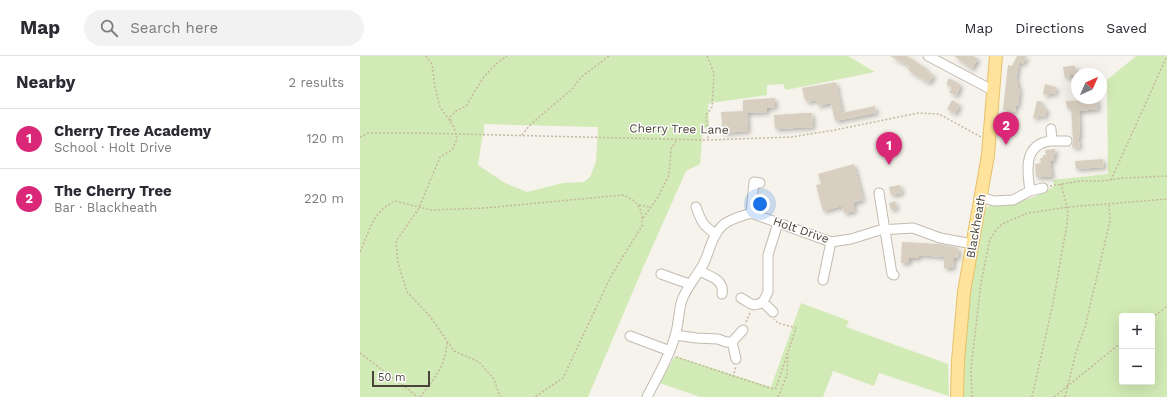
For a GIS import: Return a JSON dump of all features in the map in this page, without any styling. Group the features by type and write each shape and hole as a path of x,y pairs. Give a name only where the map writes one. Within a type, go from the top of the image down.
{"main road":[{"name":"Blackheath","path":"957,397 958,361 964,299 990,142 996,56"}],"street":[{"path":"928,56 994,91"},
{"path":"1051,129 1052,141"},
{"path":"1030,191 1027,166 1029,158 1037,146 1052,141 1067,141"},
{"path":"647,397 663,369 676,335 678,316 682,300 689,284 704,262 709,247 716,234 724,225 734,219 751,213 754,182 760,183"},
{"path":"981,197 994,201 1013,200 1030,191 1043,188"},
{"path":"879,193 891,274"},
{"path":"696,207 699,217 706,227 716,234"},
{"name":"Holt Drive","path":"751,213 831,242 851,239 885,230 913,228 940,238 972,244"},
{"path":"741,298 750,305 757,305 763,302 768,292 768,255 778,223"},
{"path":"823,280 824,268 831,242"},
{"path":"699,271 717,280 723,290 722,294"},
{"path":"661,274 689,284"},
{"path":"763,302 773,312"},
{"path":"676,335 718,339 726,342 732,342 743,330"},
{"path":"630,336 669,353"},
{"path":"732,342 736,359"}],"path":[{"path":"426,56 432,64 435,87 440,107 451,123 457,139 452,150 440,157 420,206 396,241 398,263 407,292 429,314 454,351 479,362 494,379 500,397"},
{"path":"451,123 450,117 456,111 466,106 483,78 496,64 507,56"},
{"path":"522,135 529,126 574,88 582,77 609,56"},
{"path":"707,56 714,72 712,107 706,115 708,140"},
{"path":"1111,180 1166,56"},
{"name":"Cherry Tree Lane","path":"360,137 368,133 708,140 792,137 918,113 939,114 990,142"},
{"path":"642,218 658,197 669,175 671,150 677,139"},
{"path":"1043,188 1080,181 1167,176"},
{"path":"1032,397 1053,302 1066,231 1068,207 1061,184"},
{"path":"360,252 375,217 385,206 395,201 420,206 431,210 485,208 623,195 634,200 640,209 642,226 610,276 563,378 535,397"},
{"path":"972,397 971,374 981,282 990,239 1002,224 1028,213 1068,207 1167,199"},
{"path":"1065,397 1076,352 1085,327 1110,221 1108,204"},
{"path":"638,205 650,207"},
{"path":"743,330 750,315 750,305"},
{"path":"1155,316 1167,306"},
{"path":"669,353 772,390 776,388 796,328 776,321 770,314 773,312"},
{"path":"360,353 419,397 443,365 447,342"},
{"path":"1054,397 1119,344"},
{"path":"778,397 787,375 788,353"}],"green space":[{"path":"360,56 848,56 875,72 786,90 783,84 767,85 767,95 710,103 708,105 709,126 703,129 700,164 686,171 588,397 360,397","holes":["484,124 598,127 596,162 590,177 584,182 563,183 527,192 505,183 478,165 482,138 484,134"]},
{"path":"1136,56 1167,56 1167,397 962,397 969,293 986,208 996,204 1013,203 1034,197 1054,186 1053,180 1108,174 1107,80"},
{"path":"801,303 849,321 846,327 948,364 949,396 879,373 874,386 833,371 823,397 700,397 660,383 675,356 771,387"}],"building":[{"path":"890,56 907,56 927,69 926,71 934,75 929,83 908,70 909,66"},
{"path":"954,56 974,56 978,59 972,69"},
{"path":"1017,56 1027,56 1023,64 1019,62 1016,81 1018,81 1018,88 1020,88 1018,106 1016,105 1015,112 1003,110 1008,65 1012,66"},
{"path":"1075,66 1075,68 1071,68 1070,77 1065,78 1063,67"},
{"path":"949,78 961,85 956,96 949,92 952,88 946,84"},
{"path":"836,82 842,113 875,106 876,113 835,121 831,103 818,106 817,100 807,102 807,100 805,100 802,88"},
{"path":"1045,84 1056,87 1055,94 1049,93 1049,96 1043,94"},
{"path":"775,98 775,107 767,108 767,112 747,113 748,131 723,133 721,112 743,111 743,100"},
{"path":"952,100 960,105 955,114 947,109"},
{"path":"1037,101 1043,102 1041,107 1047,108 1045,117 1039,116 1039,113 1037,119 1033,118"},
{"path":"1066,101 1071,101 1071,104 1098,104 1098,109 1079,111 1080,136 1078,137 1080,147 1072,148 1071,108 1067,108"},
{"path":"812,113 813,127 775,129 774,115"},
{"path":"1055,149 1056,155 1053,155 1054,161 1050,161 1052,177 1036,177 1035,164 1041,163 1040,158 1043,158 1043,155 1046,155 1045,150"},
{"path":"1103,159 1104,167 1076,169 1075,161"},
{"path":"854,164 863,200 853,203 855,211 844,213 842,206 823,211 816,185 821,184 818,174"},
{"path":"900,185 902,193 891,195 889,187"},
{"path":"895,201 897,208 891,210 889,203"},
{"path":"902,242 939,244 955,247 959,249 958,258 954,257 953,268 944,268 944,257 919,255 919,258 909,258 909,263 901,263"}],"place":[{"name":"The Cherry Tree","path":"1006,145"},
{"name":"Cherry Tree Academy","path":"889,165"}]}
